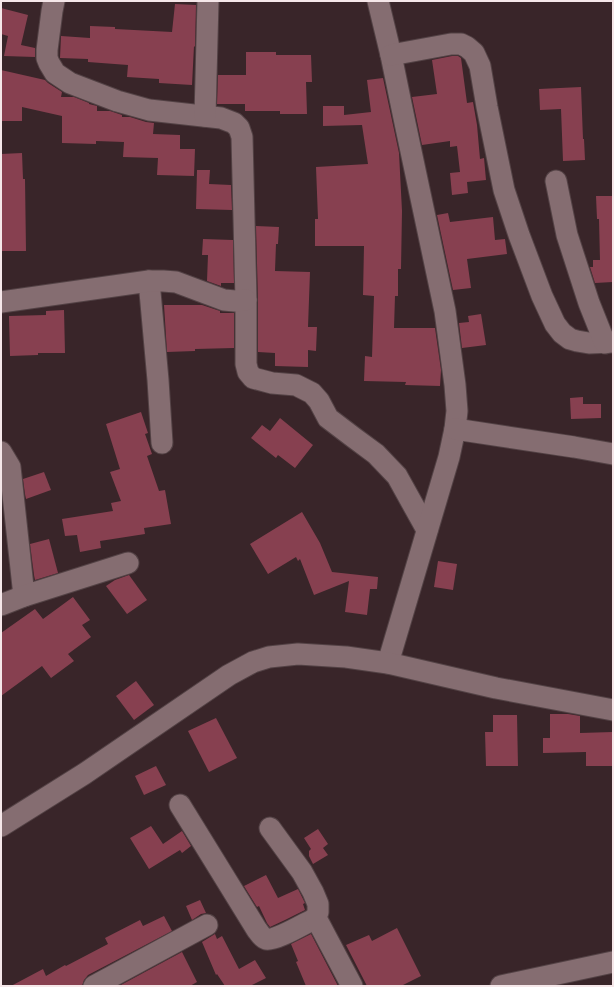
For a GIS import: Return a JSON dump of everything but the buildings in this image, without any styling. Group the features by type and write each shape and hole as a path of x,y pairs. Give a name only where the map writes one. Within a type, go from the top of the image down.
{"street":[{"path":"54,1 47,58 55,73 70,83 116,101 149,110 221,118 234,123 239,128 242,137 246,364 248,372 253,378 272,383 296,385 312,393 319,401 328,418 376,454 397,476 427,530"},
{"path":"205,116 208,1"},
{"path":"378,1 391,55 445,312 455,385 456,411 455,429 449,457 388,663"},
{"path":"391,55 451,44 461,44 474,53 480,66 504,190 519,235 555,324 562,333 570,339 589,343 609,342 589,303 567,235 556,181"},
{"path":"1,302 149,281 176,282 224,300 246,300"},
{"path":"149,281 162,443"},
{"path":"455,429 613,454"},
{"path":"1,452 10,467 24,596"},
{"path":"1,605 24,596 128,563"},
{"path":"1,826 84,774 229,675 253,662 269,657 298,654 346,657 388,663 496,688 613,710"},
{"path":"180,805 257,930 263,938 266,939 274,939 316,918 318,912 318,904 302,872 270,828"},
{"path":"316,918 352,986"},
{"path":"94,986 207,925"},
{"path":"501,986 568,979 613,962"}]}
